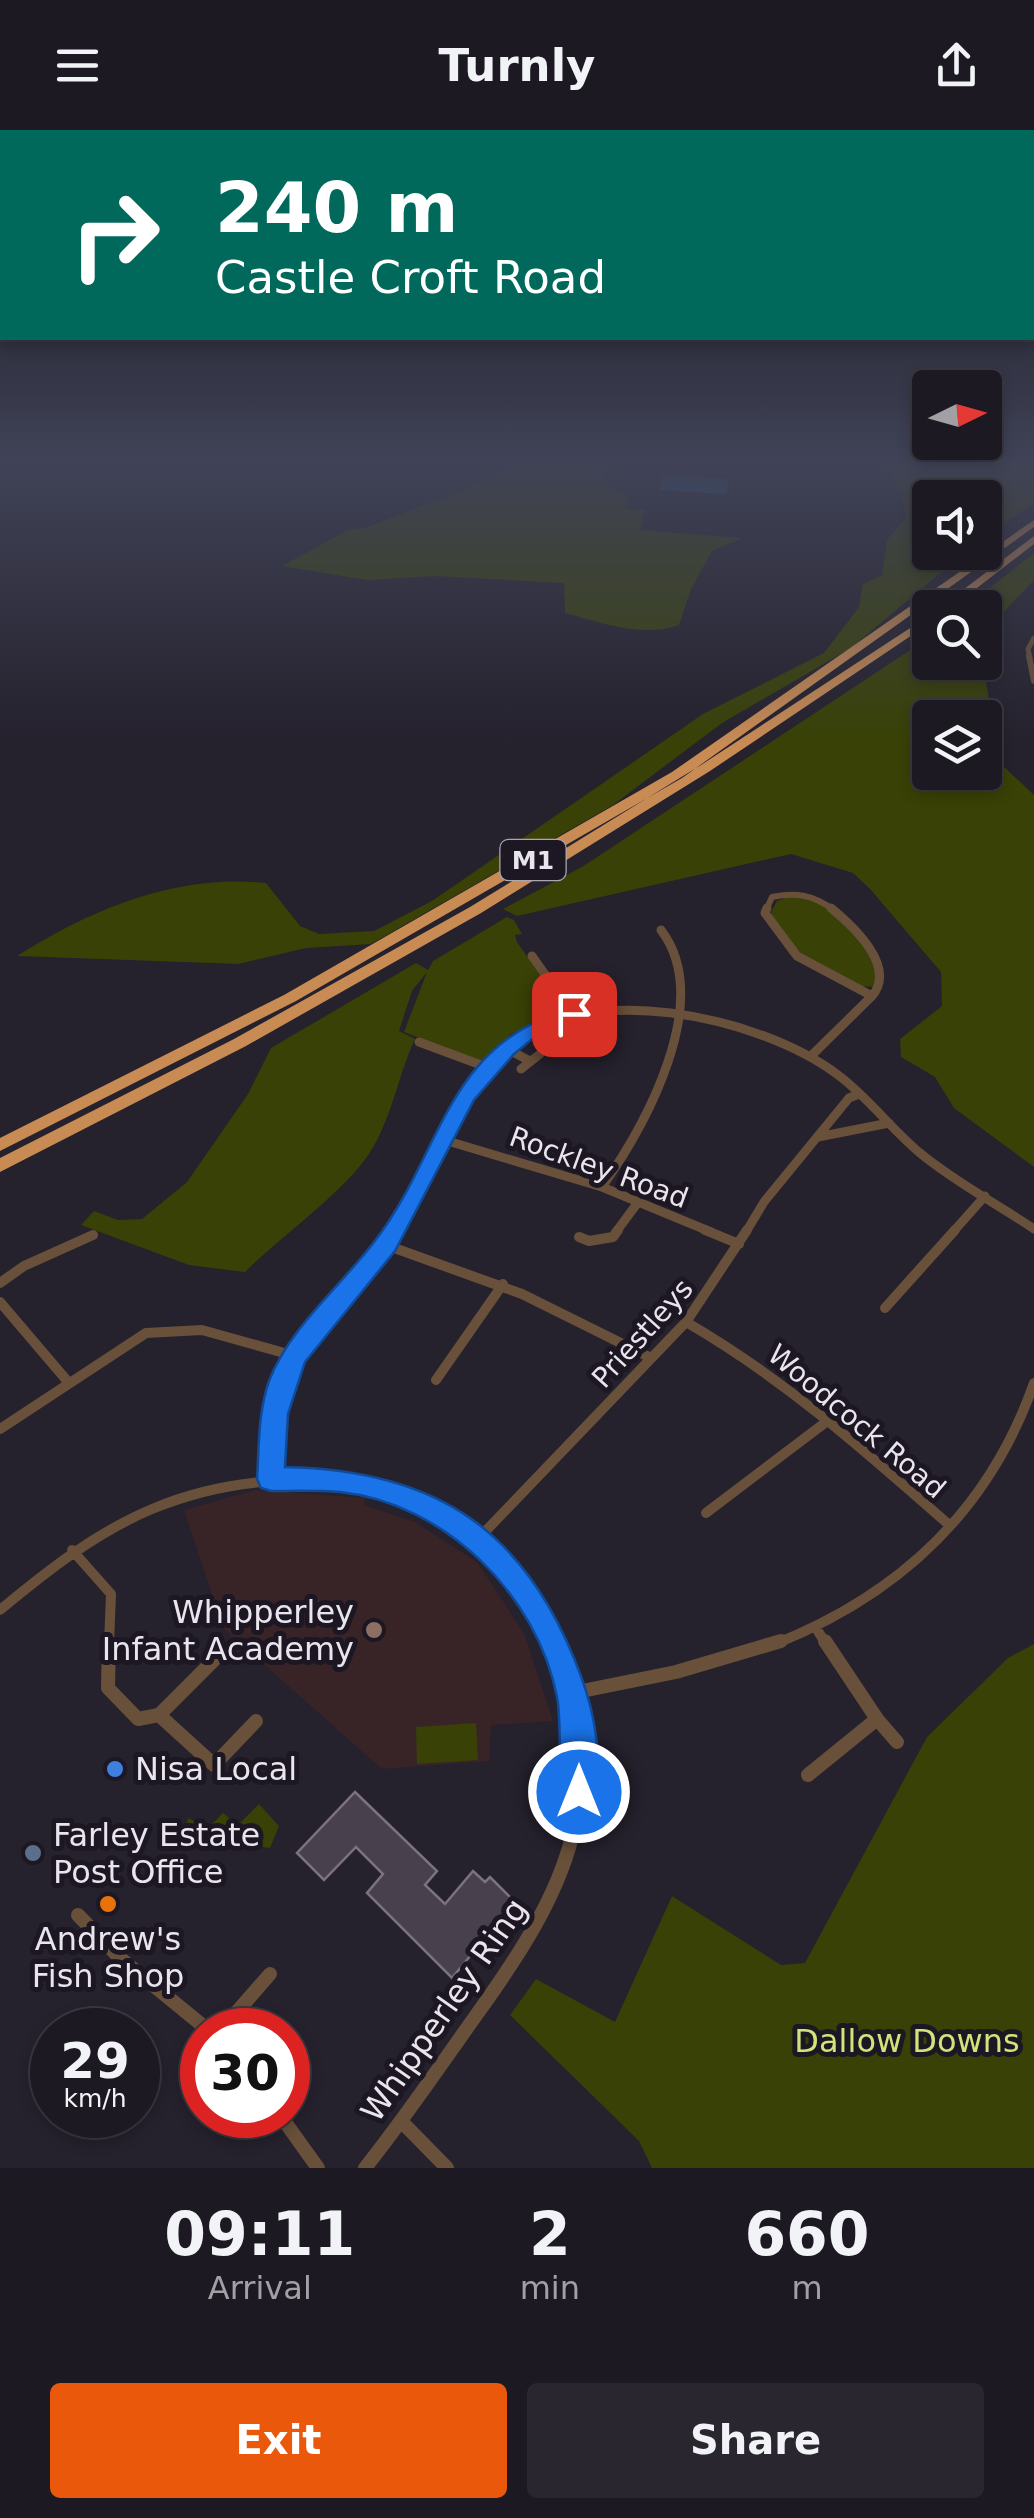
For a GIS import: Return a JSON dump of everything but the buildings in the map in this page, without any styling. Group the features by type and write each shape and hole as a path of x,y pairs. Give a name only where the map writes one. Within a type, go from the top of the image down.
{"highway":[{"name":"M1","path":"0,1145 290,998 677,775 989,555"},
{"path":"967,590 1012,555"},
{"name":"M1","path":"0,1166 487,904 773,728 912,631"}],"street":[{"path":"1034,638 1028,649 1034,681"},
{"path":"810,1058 872,996 882,986 880,964 825,900 798,892 772,897 765,904 765,913 797,956 872,996"},
{"path":"602,1187 655,1100 676,1013 681,980 670,937 662,930"},
{"path":"532,956 574,1014"},
{"path":"271,1479 275,1414 282,1381 295,1356 386,1245 465,1096 507,1049 529,1032 574,1014 620,1009 676,1013 728,1025 810,1058 859,1094 922,1154 1034,1229"},
{"path":"419,1042 489,1068"},
{"path":"507,1049 530,1060"},
{"path":"521,1069 540,1054"},
{"name":"Priestleys","path":"478,1538 686,1322 815,1138 848,1098 859,1094"},
{"path":"815,1138 889,1123"},
{"name":"Rockley Road","path":"441,1139 602,1187 739,1244"},
{"path":"885,1308 985,1196"},
{"path":"578,1237 589,1241 612,1237 639,1201"},
{"path":"0,1283 24,1266 93,1235"},
{"path":"386,1245 502,1284 578,1316 651,1358"},
{"path":"436,1380 502,1284"},
{"path":"0,1302 24,1323 29,1338 69,1383"},
{"name":"Woodcock Road","path":"686,1322 745,1356 830,1419 948,1524"},
{"path":"0,1429 146,1333 168,1326 193,1326 295,1356"},
{"path":"572,1694 689,1672 756,1653 816,1628 900,1575 941,1538 948,1524 966,1512 1000,1463 1034,1383"},
{"path":"706,1513 830,1419"},
{"name":"Whipperley Ring","path":"0,1610 72,1550 136,1514 271,1479 343,1480 420,1502 478,1538 518,1579 539,1614 572,1694 579,1743 579,1792 570,1846 554,1898 531,1945 365,2168"},
{"path":"72,1550 111,1594 108,1688 138,1719 159,1715 224,1650"},
{"path":"816,1628 896,1742"},
{"path":"159,1715 214,1764 256,1722"},
{"path":"808,1775 878,1719"},
{"path":"78,1915 120,1958 181,2008"},
{"path":"241,2008 270,1974"},
{"path":"402,2122 447,2168"},
{"path":"296,2138 318,2168"}],"shaded area":[{"name":"Whipperley Infant Academy","path":"256,1490 365,1498 364,1505 415,1522 477,1562 524,1633 553,1721 491,1725 489,1761 382,1769 223,1628 184,1510"}],"green space":[{"path":"302,555 710,555 691,589 679,625 651,630 622,628 565,613 564,583 435,576 367,580 282,566"},
{"path":"885,555 912,555 912,570 944,570 920,590 912,590 912,597 851,648 722,723 613,805 371,944 306,948 238,964 17,956 105,910 136,898 199,884 266,883 300,926 319,934 374,931 432,901 703,714 824,653 859,607 863,584 882,575"},
{"path":"1031,555 1034,580 1002,614 1002,590 987,590"},
{"path":"912,649 912,680 986,680 989,700 912,700 912,790 1002,790 1002,765 1034,795 1034,1167 954,1108 935,1077 901,1057 900,1039 942,1006 941,972 853,873 791,854 517,916 503,909 582,867"},
{"path":"788,897 818,900 847,928 873,962 876,986 845,982 800,952 771,912 777,901"},
{"path":"507,917 514,920 522,934 515,935 517,942 564,1009 511,1034 481,1062 404,1032 427,972 412,991 399,1031 415,1039 384,1126 369,1154 328,1199 245,1272 189,1265 81,1225 94,1211 118,1220 142,1219 187,1182 248,1094 271,1048 416,963 428,970 433,961"},
{"name":"Dallow Downs","path":"1034,1644 1034,2168 652,2168 639,2141 510,2015 536,1979 615,2022 672,1896 781,1965 805,1963 927,1737 1008,1658"},
{"path":"476,1723 478,1760 417,1764 416,1727"},
{"path":"259,1804 279,1826 270,1848 179,1837 189,1818 207,1829 223,1813 238,1825"}],"place":[{"name":"Whipperley Infant Academy","path":"374,1630"},
{"name":"Nisa Local","path":"115,1769"},
{"name":"Farley Estate Post Office","path":"33,1853"},
{"name":"Andrew's Fish Shop","path":"108,1904"}],"route":[{"path":"574,1014 529,1032 507,1049 465,1096 386,1245 295,1356 282,1381 275,1414 271,1479 343,1480 420,1502 483,1543 518,1579 550,1631 572,1694 579,1743 579,1792"}]}
